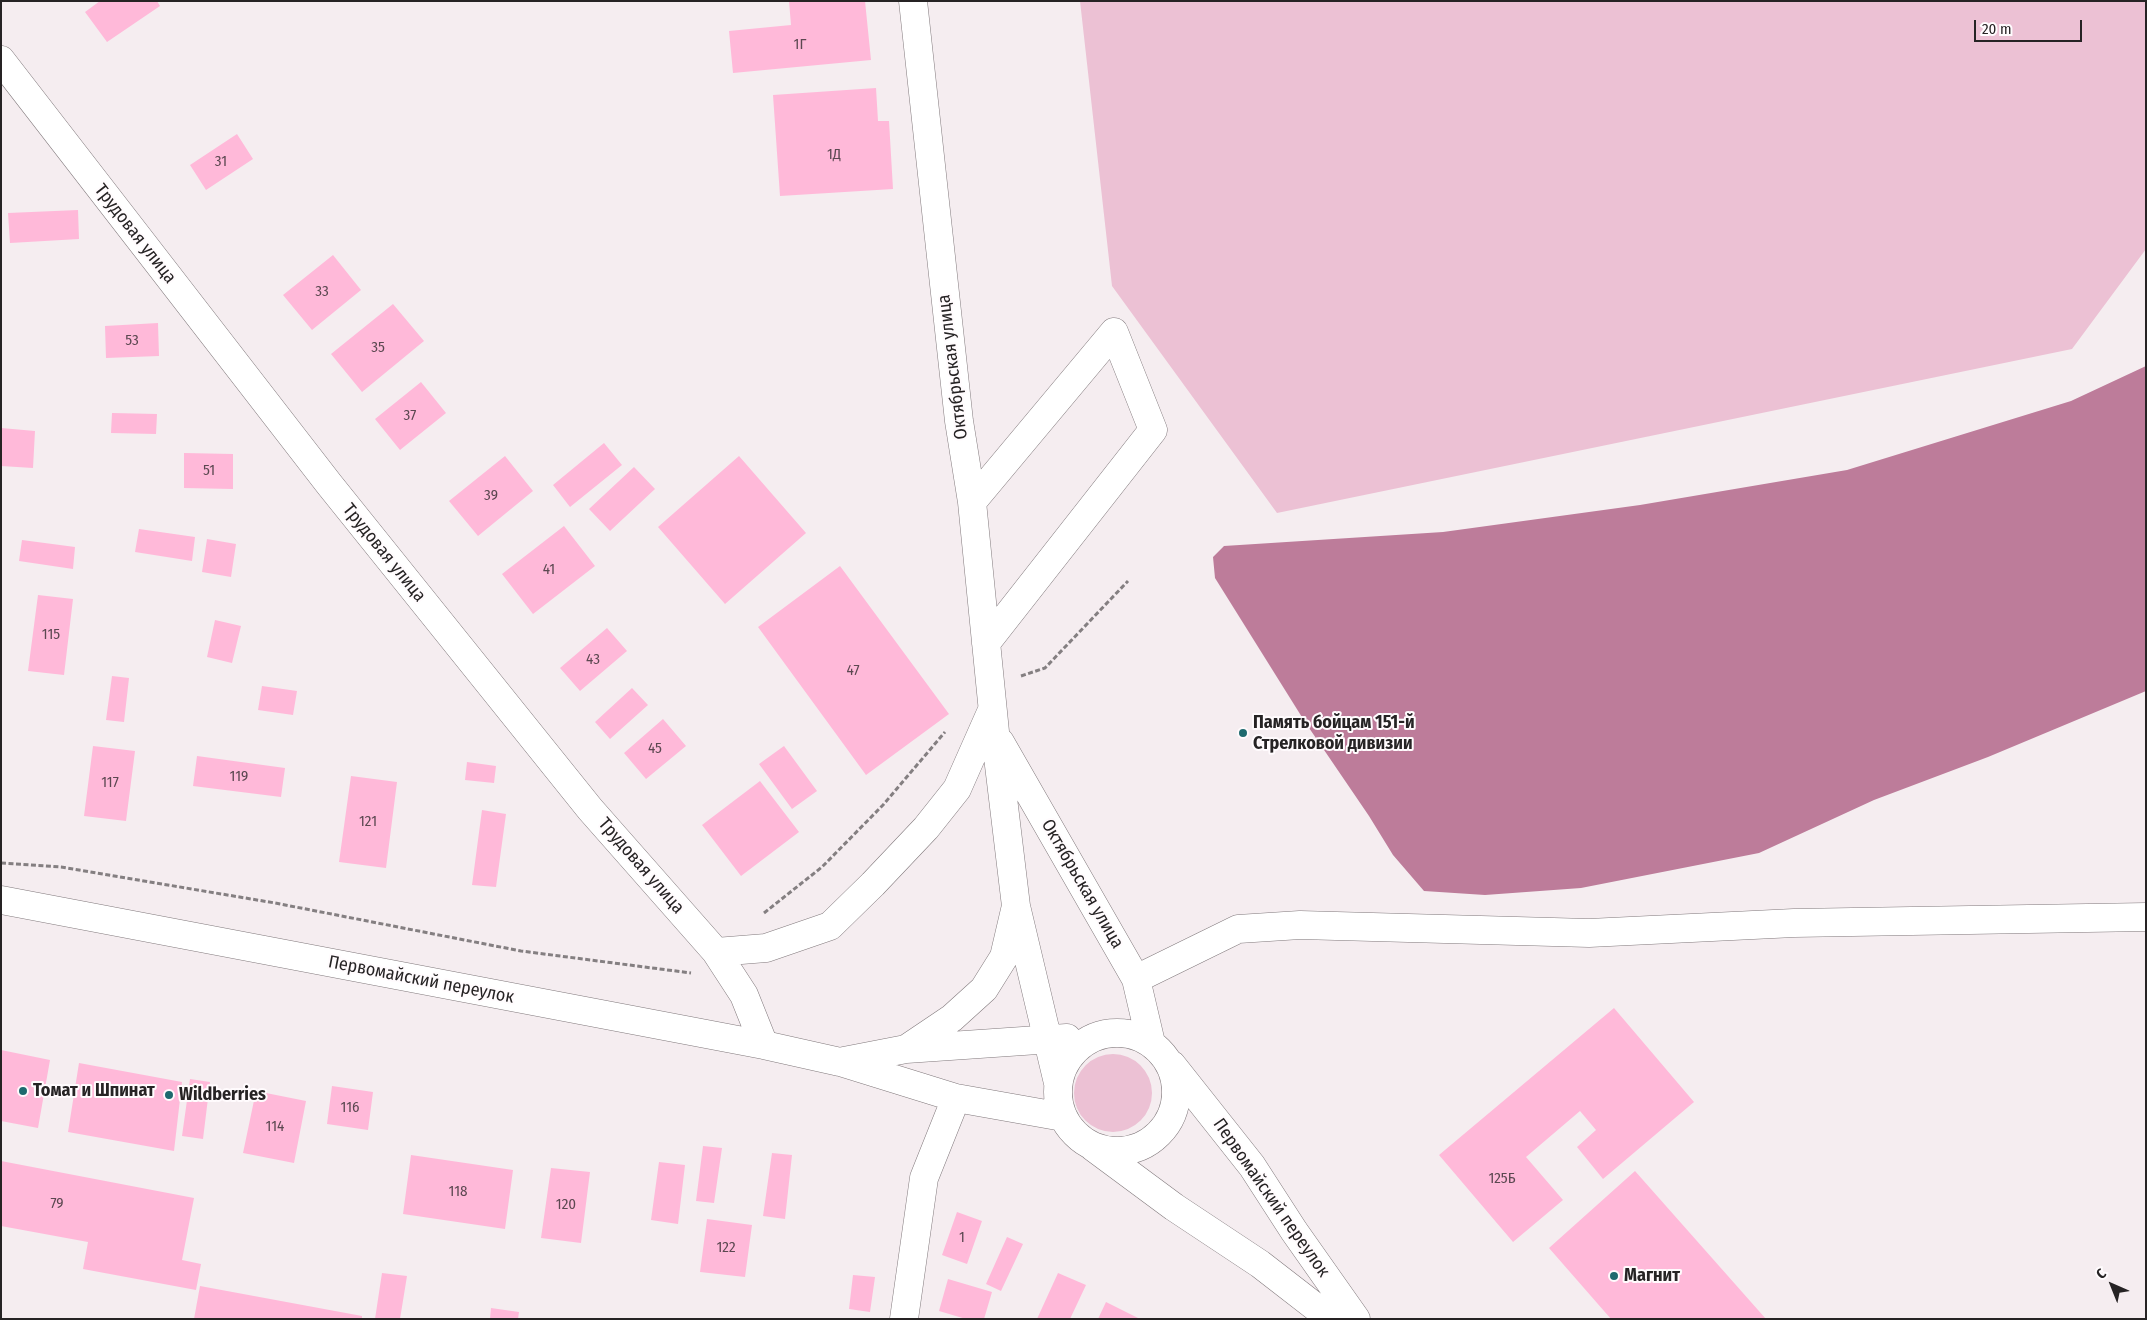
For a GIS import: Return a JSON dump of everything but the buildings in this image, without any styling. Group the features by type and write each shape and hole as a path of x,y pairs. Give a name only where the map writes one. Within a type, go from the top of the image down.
{"street":[{"name":"Октябрьская улица","path":"913,1 959,421 972,502 992,709 1016,906 1058,1083"},
{"name":"Трудовая улица","path":"1,60 328,484 590,809 716,952 744,995 764,1045"},
{"path":"972,502 1114,332 1153,430 986,643"},
{"name":"Октябрьская улица","path":"992,709 1136,979 1158,1050"},
{"path":"716,952 766,948 830,926 926,828 957,789 992,709"},
{"name":"Первомайский переулок","path":"1,900 764,1045 840,1062 956,1098 1063,1117"},
{"name":"Октябрьская улица","path":"906,1050 952,1018 984,989 1004,956 1016,906"},
{"path":"1136,979 1238,929 1291,925 1589,933 1794,923 2146,917"},
{"path":"1119,1032 1135,1035 1158,1050 1174,1074 1176,1093 1172,1113 1162,1130 1147,1143 1128,1150 1109,1151 1090,1145 1074,1133 1063,1117 1058,1100 1058,1083 1063,1067 1072,1052 1085,1041 1101,1034 1119,1032"},
{"name":"Первомайский переулок","path":"840,1062 906,1050 1101,1034"},
{"name":"Первомайский переулок","path":"1158,1050 1252,1166 1356,1319"},
{"path":"904,1319 924,1178 956,1098"},
{"name":"Первомайский переулок","path":"1090,1145 1174,1207 1260,1264 1331,1319"}],"path":[{"path":"992,709 1045,668 1128,581"},
{"path":"757,917 822,867 883,805 949,728"},
{"path":"1,863 61,866 275,903 521,951 690,974 716,952"}],"shaded area":[{"path":"1080,1 2146,1 2146,249 2072,349 1277,513 1112,286"},
{"path":"2146,366 2146,691 1988,757 1874,800 1759,853 1581,888 1485,895 1424,891 1393,855 1369,816 1305,722 1215,578 1213,557 1224,546 1443,532 1640,505 1847,470 2071,401"},
{"path":"1105,1054 1121,1054 1135,1060 1146,1071 1152,1085 1152,1101 1146,1115 1135,1126 1121,1132 1105,1132 1091,1126 1080,1115 1074,1101 1074,1085 1080,1071 1091,1060"}],"place":[{"name":"Память бойцам 151-й Стрелковой дивизии","path":"1243,733"},
{"name":"Томат и Шпинат","path":"23,1091"},
{"name":"Wildberries","path":"169,1095"},
{"name":"Магнит","path":"1614,1276"}]}
